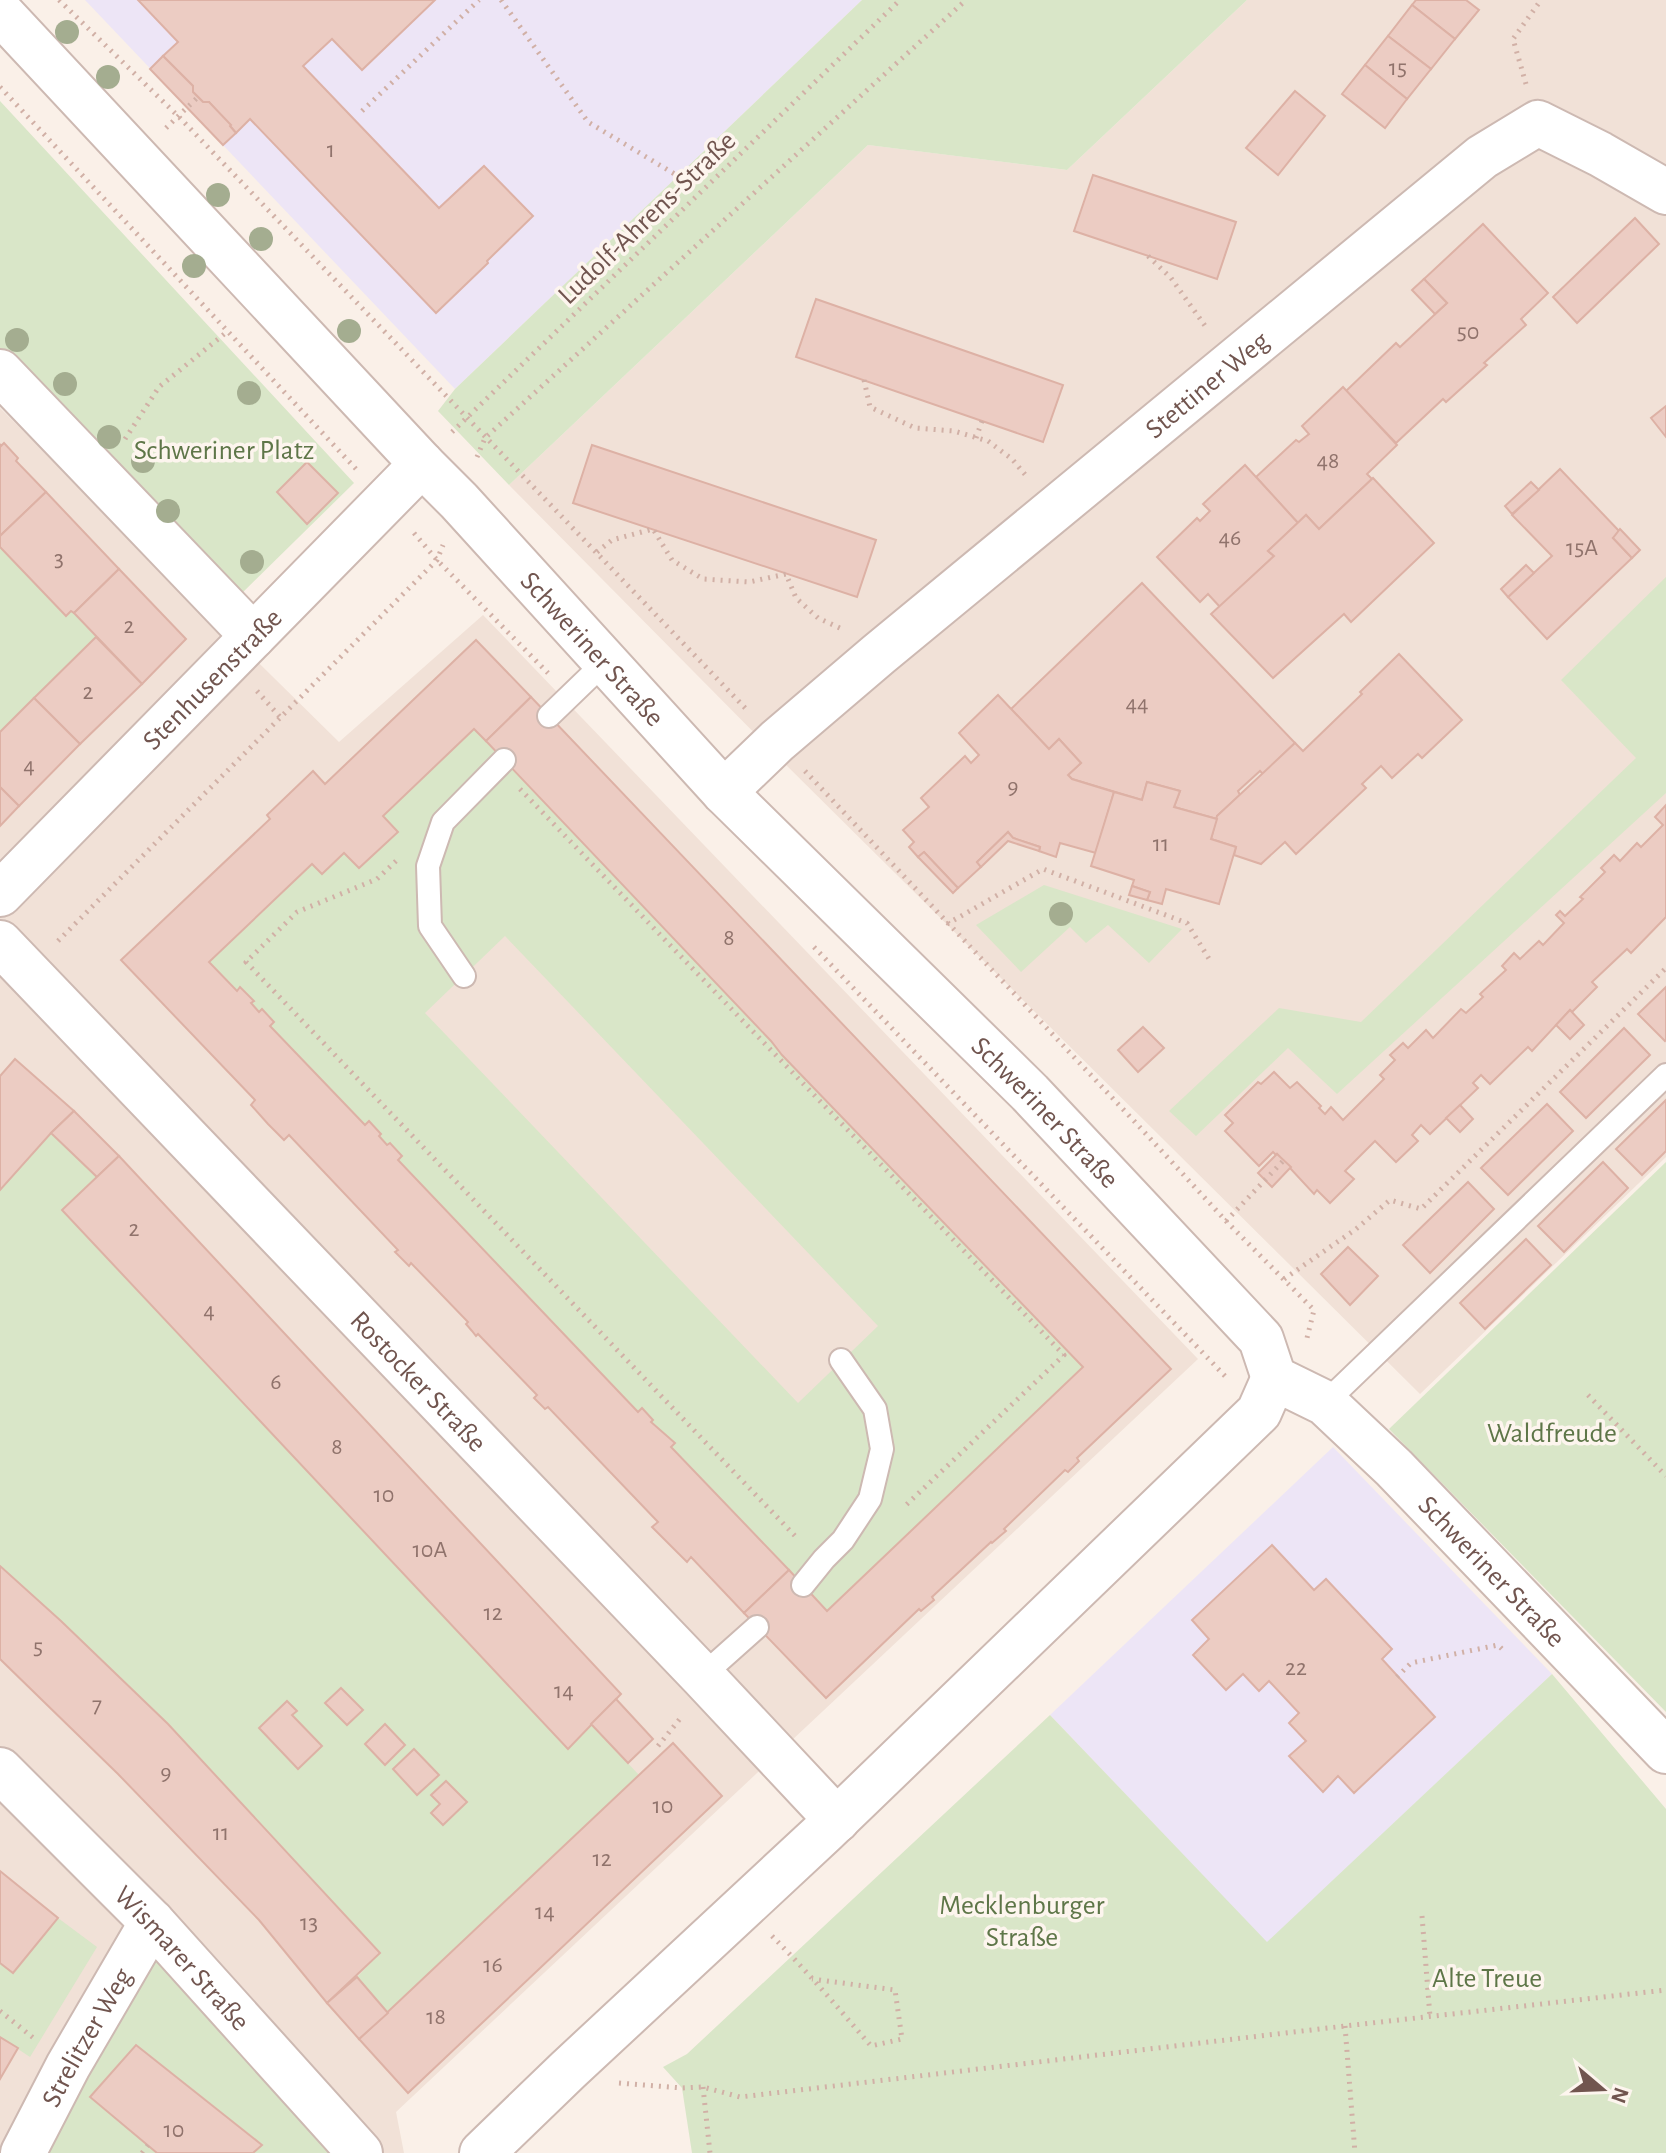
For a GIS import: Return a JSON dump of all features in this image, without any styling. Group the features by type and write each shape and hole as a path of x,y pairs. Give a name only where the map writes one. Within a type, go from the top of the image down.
{"street":[{"path":"0,12 422,464"},
{"path":"1538,123 1666,192"},
{"name":"Stettiner Weg","path":"724,792 777,741 879,654 1482,157 1538,123"},
{"path":"0,372 253,636"},
{"name":"Schweriner Straße","path":"422,464 724,792 1030,1093 1261,1339 1274,1378 1325,1403 1394,1468 1666,1751"},
{"name":"Stenhusenstraße","path":"0,894 422,464"},
{"name":"Rostocker Straße","path":"14,957 837,1820"},
{"path":"482,2153 837,1820 1259,1412 1274,1378"},
{"name":"Wismarer Straße","path":"0,1770 152,1922 360,2153"},
{"name":"Strelitzer Weg","path":"23,2153 68,2066 152,1922"}],"lane":[{"path":"549,716 605,662"},
{"path":"464,976 430,926 428,866 443,822 501,763"},
{"path":"1325,1403 1666,1075"},
{"path":"803,1585 843,1540 870,1499 882,1449 875,1409 841,1360"},
{"path":"702,1676 757,1627"}],"path":[{"path":"59,0 179,117 597,552 1226,1221 1314,1310 1305,1346 1274,1378"},
{"path":"362,111 479,0"},
{"path":"501,0 588,122 678,176"},
{"name":"Ludolf-Ahrens-Straße","path":"422,464 466,417 900,0"},
{"name":"Ludolf-Ahrens-Straße","path":"485,438 966,0"},
{"path":"1538,123 1513,39 1541,0"},
{"path":"1148,256 1171,278 1231,364"},
{"path":"106,483 108,470 131,427 159,387 228,331"},
{"path":"864,380 870,407 915,428 954,431 988,441 1012,459 1055,509"},
{"path":"976,438 982,421"},
{"path":"14,957 437,560 485,438"},
{"path":"597,552 612,540 653,529 672,560 703,579 749,582 786,574 796,598 818,618 852,634 879,654"},
{"path":"501,763 1064,1355 895,1516"},
{"path":"397,859 377,879 297,912 246,962 776,1515"},
{"path":"947,924 1043,869 1187,923 1211,962"},
{"path":"1284,1279 1356,1229 1390,1200 1421,1209 1666,968"},
{"path":"1226,1221 1284,1160"},
{"path":"1588,1395 1666,1476"},
{"path":"1397,1677 1411,1663 1498,1645 1512,1659 1547,1627"},
{"path":"1422,1916 1430,2017"},
{"path":"792,1956 812,1979 871,2046 902,2039 895,1990 812,1979"},
{"path":"568,2070 624,2085 703,2087 740,2097 1666,1990"},
{"path":"1345,2026 1355,2153"},
{"path":"703,2087 710,2153"},
{"path":"142,2153 148,2145"}],"shaded area":[{"path":"85,0 862,0 455,389"},
{"path":"1247,0 1666,0 1666,1157 1420,1394 776,755 509,485 868,145 1067,170"},
{"path":"0,408 339,742 483,615 1198,1359 396,2112 404,2153 0,2153"},
{"path":"1333,1447 1552,1674 1267,1943 1050,1715"}],"green space":[{"path":"862,0 1247,0 1067,170 868,145 509,485 438,411 455,389"},
{"name":"Schweriner Platz","path":"0,101 354,483 235,600 0,359","holes":["307,462 338,493 307,523 277,492"]},
{"path":"0,547 65,616 71,611 96,637 0,732"},
{"path":"1666,577 1666,793 1337,1094 1288,1048 1196,1136 1169,1111 1279,1008 1361,1022 1636,758 1561,680"},
{"path":"474,729 1083,1367 827,1611 671,1447 675,1443 651,1422 653,1420 642,1408 638,1412 398,1160 390,1143 387,1145 368,1122 364,1125 270,1026 274,1021 262,1010 259,1012 241,987 237,991 209,962 312,864 322,874 344,853 359,868 397,832 383,816","holes":["505,936 878,1326 798,1403 425,1013"]},
{"path":"1044,885 1182,929 1149,963 1108,925 1086,943 1070,927 1021,972 976,925"},
{"path":"51,1133 97,1177 62,1210 567,1748 591,1724 639,1775 388,2013 357,1977 380,1953 168,1724 0,1566 0,1190"},
{"name":"Waldfreude","path":"1666,1162 1666,1712 1389,1429"},
{"name":"Alte Treue","path":"1552,1674 1666,1809 1666,2153 692,2153 682,2088 663,2067 687,2054 1050,1715 1267,1942"},
{"path":"58,1918 97,1947 30,2057 0,2037 0,1963 13,1973"},
{"path":"156,1951 334,2153 253,2153 262,2144 136,2045 90,2097 157,2153 32,2153"}],"building":[{"path":"138,0 435,0 362,70 332,39 303,66 439,208 484,166 533,216 436,313 250,119 236,133 209,102 203,102 193,92 193,86 163,56 178,42"},
{"path":"1416,0 1466,0 1479,10 1455,39 1412,5"},
{"path":"1412,5 1455,39 1431,69 1388,36"},
{"path":"1388,36 1431,69 1407,99 1365,65"},
{"path":"163,56 193,86 193,92 203,102 209,102 231,125 236,133 223,145 150,69"},
{"path":"1365,65 1407,99 1385,128 1342,94"},
{"path":"1295,91 1325,116 1278,175 1246,148"},
{"path":"1093,175 1236,222 1217,279 1074,231"},
{"path":"1635,218 1659,244 1577,323 1553,297"},
{"path":"1483,224 1548,293 1521,319 1526,325 1484,363 1487,365 1446,402 1443,399 1396,443 1346,391 1396,343 1400,347 1447,303 1424,279"},
{"path":"1424,279 1447,303 1435,314 1412,290"},
{"path":"816,299 1063,385 1043,442 796,357"},
{"path":"1343,387 1397,445 1367,474 1372,479 1319,529 1306,515 1298,523 1256,477 1296,440 1299,442 1309,434 1302,426"},
{"path":"1666,406 1666,437 1651,418"},
{"path":"4,443 18,458 16,461 46,492 0,536 0,444"},
{"path":"592,445 876,540 857,597 573,503"},
{"path":"307,462 338,493 307,524 277,492"},
{"path":"1245,465 1298,523 1268,551 1274,556 1220,607 1208,594 1200,602 1157,557 1197,518 1200,521 1210,511 1203,504"},
{"path":"1560,469 1620,532 1613,538 1632,558 1547,639 1508,597 1552,556 1512,515"},
{"path":"1373,478 1434,543 1351,622 1344,614 1273,678 1211,614 1274,556 1268,551 1306,515 1319,529"},
{"path":"1531,482 1539,490 1512,514 1505,506"},
{"path":"46,492 119,569 74,613 71,611 66,616 0,547 0,536"},
{"path":"1620,529 1640,550 1632,558 1613,538"},
{"path":"1526,565 1534,573 1508,597 1501,589"},
{"path":"119,569 186,639 142,684 74,613"},
{"path":"1142,583 1295,743 1263,774 1260,771 1238,791 1240,795 1217,819 1174,807 1180,791 1147,782 1142,800 1072,779 1068,775 1081,763 1059,739 1049,749 1011,709"},
{"path":"96,637 142,684 80,744 34,698"},
{"path":"476,640 531,697 486,741 474,729 383,816 398,832 359,868 344,853 322,874 312,864 209,962 237,991 240,987 254,1001 251,1003 259,1012 262,1009 274,1022 270,1026 365,1125 369,1121 387,1145 390,1143 402,1156 398,1160 638,1412 642,1408 653,1420 651,1422 675,1443 671,1447 789,1570 744,1613 691,1557 687,1562 652,1527 658,1522 548,1407 545,1409 534,1398 537,1395 478,1334 476,1336 466,1324 468,1322 411,1263 409,1266 395,1252 398,1250 289,1135 284,1140 268,1124 251,1105 255,1100 121,960 270,819 267,815 313,771 325,784"},
{"path":"1399,654 1462,720 1422,758 1418,754 1392,778 1381,766 1362,784 1366,788 1296,854 1285,842 1261,864 1234,855 1236,847 1211,839 1217,816 1295,743 1303,751"},
{"path":"998,695 1049,749 1059,739 1081,763 1068,775 1072,779 1114,792 1096,853 1060,843 1056,857 1039,851 1040,847 1013,838 1008,832 977,862 981,867 958,888 924,852 918,857 909,847 914,842 903,830 929,807 921,798 965,756 971,763 979,755 959,733"},
{"path":"531,697 1171,1369 1077,1458 1079,1461 1068,1472 1065,1470 1004,1529 1006,1531 932,1597 934,1600 921,1611 919,1609 826,1698 744,1613 789,1570 827,1611 1083,1367 782,1055 486,741"},
{"path":"34,698 80,744 19,806 0,787 0,732"},
{"path":"1147,782 1180,791 1174,807 1217,819 1211,839 1236,847 1219,904 1166,889 1162,904 1147,900 1150,892 1132,886 1134,880 1091,866 1114,792 1142,800"},
{"path":"0,787 19,806 0,826"},
{"path":"1666,805 1666,917 1631,953 1627,949 1592,982 1597,987 1572,1012 1570,1010 1532,1051 1528,1047 1490,1084 1481,1075 1473,1083 1478,1088 1430,1134 1421,1125 1412,1135 1418,1141 1396,1162 1375,1141 1345,1171 1354,1179 1330,1203 1317,1190 1314,1194 1277,1154 1273,1152 1259,1166 1225,1131 1233,1123 1225,1115 1258,1082 1261,1084 1274,1072 1290,1088 1297,1082 1325,1114 1331,1107 1343,1120 1384,1079 1380,1075 1395,1060 1390,1055 1403,1043 1408,1048 1426,1030 1433,1038 1461,1009 1466,1013 1483,997 1480,994 1506,970 1502,966 1514,953 1520,959 1539,941 1543,945 1564,923 1556,915 1560,911 1565,916 1583,899 1580,897 1605,872 1601,868 1614,855 1620,861 1637,843 1641,847 1663,825 1655,817"},
{"path":"1008,832 1013,838 1040,847 1039,851 1008,841 981,867 977,862"},
{"path":"924,852 958,888 953,893 918,857"},
{"path":"1132,886 1150,892 1147,900 1129,895"},
{"path":"1666,987 1666,1040 1665,1041 1638,1014"},
{"path":"1570,1010 1584,1025 1570,1039 1556,1025"},
{"path":"1143,1027 1164,1048 1138,1072 1118,1050"},
{"path":"1624,1028 1650,1055 1586,1118 1560,1092"},
{"path":"15,1059 74,1111 0,1190 0,1076"},
{"path":"1666,1100 1666,1151 1642,1175 1616,1149"},
{"path":"1547,1104 1573,1131 1508,1195 1481,1168"},
{"path":"1460,1105 1473,1119 1460,1132 1446,1118"},
{"path":"74,1111 119,1156 97,1177 51,1133"},
{"path":"1277,1154 1291,1167 1272,1187 1258,1173"},
{"path":"119,1156 621,1694 568,1749 62,1210"},
{"path":"1603,1162 1628,1188 1564,1252 1538,1226"},
{"path":"1468,1182 1494,1209 1430,1273 1403,1245"},
{"path":"1526,1239 1551,1265 1485,1329 1460,1303"},
{"path":"1348,1247 1378,1276 1350,1305 1321,1274"},
{"path":"1272,1545 1314,1590 1326,1579 1392,1649 1382,1659 1435,1717 1354,1793 1338,1776 1323,1792 1289,1756 1306,1741 1289,1723 1299,1713 1269,1681 1259,1691 1243,1674 1226,1690 1193,1655 1209,1639 1192,1620"},
{"path":"0,1566 168,1724 380,1953 327,2003 259,1920 118,1774 0,1659"},
{"path":"341,1688 363,1710 347,1725 325,1703"},
{"path":"616,1699 653,1739 628,1763 591,1724"},
{"path":"287,1701 297,1711 292,1715 322,1746 298,1769 259,1728"},
{"path":"385,1724 405,1745 385,1765 365,1744"},
{"path":"673,1743 722,1796 408,2093 359,2039"},
{"path":"414,1749 439,1775 417,1795 393,1769"},
{"path":"446,1781 467,1802 443,1825 431,1813 440,1804 431,1795"},
{"path":"0,1871 58,1918 13,1973 0,1963"},
{"path":"357,1977 388,2013 359,2039 327,2003"},
{"path":"0,2037 18,2048 0,2079"},
{"path":"136,2045 262,2145 253,2153 157,2153 90,2097"}],"park label":[{"name":"Mecklenburger Straße","path":"1022,1920"}]}
